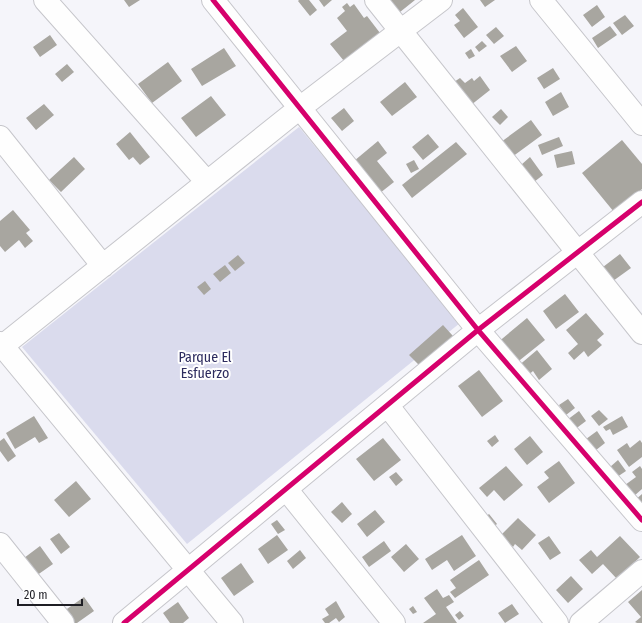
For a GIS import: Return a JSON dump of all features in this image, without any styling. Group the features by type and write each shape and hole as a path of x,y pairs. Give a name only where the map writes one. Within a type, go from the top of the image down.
{"street":[{"path":"45,0 207,182"},
{"path":"213,0 301,107 478,330 642,520"},
{"path":"376,0 642,333"},
{"path":"232,623 187,571 1,346 301,107 441,0"},
{"path":"541,0 642,124"},
{"path":"0,137 103,266"},
{"path":"124,623 478,330 642,202"},
{"path":"388,406 557,623"},
{"path":"286,489 394,623"},
{"path":"0,544 63,623"},
{"path":"580,623 642,571"}],"green space":[{"name":"Parque El Esfuerzo","path":"299,127 460,323 187,544 22,347"}],"building":[{"path":"124,0 140,0 129,7"},
{"path":"309,0 317,10 310,16 298,1"},
{"path":"319,0 332,0 324,7"},
{"path":"390,0 415,0 400,12"},
{"path":"480,0 495,0 485,7"},
{"path":"347,3 350,7 354,4 364,18 367,16 380,33 344,61 330,44 347,31 337,18 345,11 342,7"},
{"path":"597,5 605,17 592,27 583,15"},
{"path":"463,8 478,27 464,38 454,25 460,21 455,15"},
{"path":"625,15 634,26 622,35 613,23"},
{"path":"610,26 617,35 598,48 592,38"},
{"path":"496,27 504,36 494,44 486,35"},
{"path":"50,35 57,45 40,57 33,47"},
{"path":"482,41 487,46 479,52 475,47"},
{"path":"516,46 527,61 512,72 500,56"},
{"path":"224,48 236,66 202,86 191,69"},
{"path":"471,49 475,56 469,59 465,53"},
{"path":"168,62 182,81 152,103 138,84"},
{"path":"67,64 74,72 62,82 55,74"},
{"path":"553,68 560,79 544,89 537,78"},
{"path":"480,76 490,90 471,105 454,82 460,78 465,83 472,78 474,81"},
{"path":"405,82 417,97 392,116 380,102"},
{"path":"561,92 569,107 553,116 545,102"},
{"path":"211,96 226,115 196,137 181,118"},
{"path":"44,104 54,115 36,130 26,118"},
{"path":"344,108 354,121 342,131 331,118"},
{"path":"501,109 508,117 500,125 492,117"},
{"path":"531,120 542,135 512,157 501,142"},
{"path":"130,132 150,157 140,165 133,157 129,160 116,144"},
{"path":"428,134 439,147 423,160 412,147"},
{"path":"559,137 563,146 542,155 538,145"},
{"path":"622,140 642,164 642,189 614,212 582,173"},
{"path":"378,141 387,153 377,161 394,182 380,193 354,161"},
{"path":"456,142 467,154 412,198 402,185"},
{"path":"572,151 575,164 557,168 554,155"},
{"path":"74,157 85,169 61,192 49,180"},
{"path":"530,157 543,175 534,182 521,165"},
{"path":"414,160 419,169 411,173 406,164"},
{"path":"13,210 30,230 26,233 33,241 25,248 19,240 5,252 0,246 0,221"},
{"path":"620,254 631,268 613,281 603,267"},
{"path":"238,255 245,263 235,271 228,263"},
{"path":"225,265 231,273 220,282 213,274"},
{"path":"205,281 211,289 204,295 197,287"},
{"path":"565,294 579,312 556,329 543,311"},
{"path":"586,313 604,334 597,340 602,345 588,357 584,351 574,360 568,353 578,344 566,330"},
{"path":"527,318 545,340 515,364 497,343"},
{"path":"443,325 453,336 420,366 409,355"},
{"path":"537,350 552,369 539,380 533,371 525,378 517,367"},
{"path":"479,370 503,401 482,417 458,386"},
{"path":"568,399 575,408 566,415 559,405"},
{"path":"599,410 608,419 599,426 591,416"},
{"path":"579,411 586,421 574,430 567,420"},
{"path":"34,416 48,438 39,443 35,437 15,449 6,433"},
{"path":"622,416 628,427 613,435 610,429 606,431 603,427"},
{"path":"597,431 605,443 591,454 582,442"},
{"path":"495,435 499,441 492,447 487,441"},
{"path":"530,436 543,452 527,465 514,449"},
{"path":"4,438 16,456 8,462 0,451 0,441"},
{"path":"383,438 401,460 374,481 356,459"},
{"path":"640,440 642,443 642,457 629,467 617,450 627,443 630,448"},
{"path":"618,460 626,471 617,477 610,467"},
{"path":"559,461 575,483 549,503 537,487 549,478 544,472"},
{"path":"506,466 523,485 504,501 494,490 487,497 479,488"},
{"path":"640,466 642,469 642,489 634,496 625,485 636,477 632,472"},
{"path":"396,472 403,480 396,486 389,477"},
{"path":"76,481 91,499 69,517 54,500"},
{"path":"642,494 642,509 634,501"},
{"path":"342,502 352,514 342,523 331,512"},
{"path":"375,510 385,522 367,537 357,524"},
{"path":"489,514 497,524 491,529 483,519"},
{"path":"518,518 536,535 522,550 515,544 513,547 501,535"},
{"path":"277,520 285,530 278,534 271,524"},
{"path":"59,533 70,547 61,554 50,539"},
{"path":"277,535 288,550 268,564 258,549"},
{"path":"462,535 476,556 454,571 447,560 432,570 425,559"},
{"path":"549,536 561,553 550,560 538,543"},
{"path":"620,536 640,557 617,579 603,564 592,574 579,560 591,550 597,557"},
{"path":"384,541 391,551 369,567 362,557"},
{"path":"406,544 419,559 404,572 391,557"},
{"path":"40,546 53,564 33,578 20,561"},
{"path":"300,550 306,558 293,569 287,561"},
{"path":"479,560 489,575 455,598 450,592 456,588 450,580"},
{"path":"241,563 254,582 234,596 221,578"},
{"path":"571,576 583,589 568,603 556,590"},
{"path":"437,589 443,598 449,595 454,602 446,607 457,623 423,623 436,614 424,598"},
{"path":"642,590 642,623 637,623 635,622 641,617 628,602"},
{"path":"84,597 94,611 77,623 73,623 64,611"},
{"path":"336,601 345,617 339,622 336,618 329,623 325,623 322,619 329,615 325,609"},
{"path":"178,602 189,618 183,623 170,623 163,613"},
{"path":"512,604 519,614 505,623 498,613"},
{"path":"413,606 417,612 413,614 409,609"},
{"path":"460,611 464,616 459,620 455,615"}],"cycle path":[{"path":"213,0 478,330 642,520"},
{"path":"124,623 478,330 642,202"}]}
